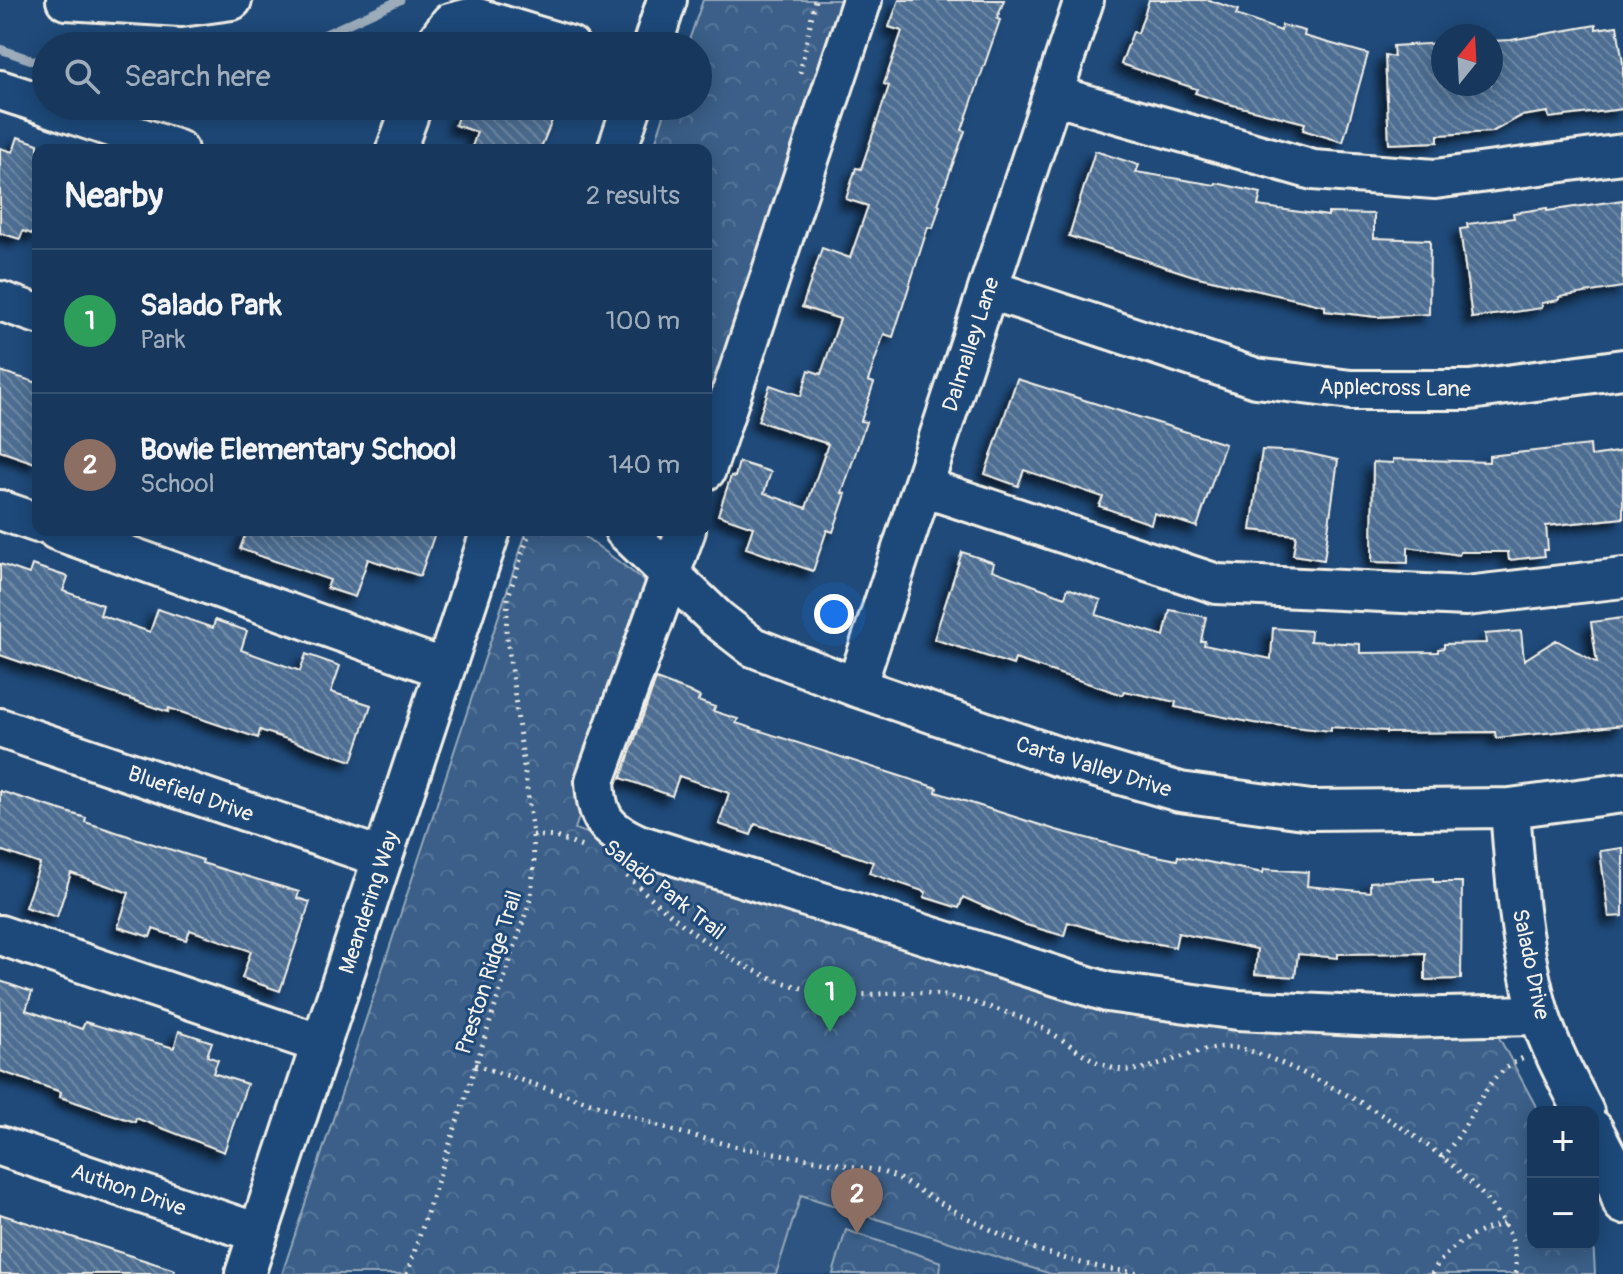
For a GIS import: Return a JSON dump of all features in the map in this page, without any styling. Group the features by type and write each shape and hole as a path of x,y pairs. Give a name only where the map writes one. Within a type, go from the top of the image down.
{"street":[{"path":"66,0 181,7 232,0"},
{"path":"657,32 667,0"},
{"path":"712,452 862,0"},
{"name":"Dalmalley Lane","path":"856,687 1084,0"},
{"path":"443,32 450,23 474,17 524,32"},
{"path":"0,90 32,101"},
{"path":"1053,95 1313,170 1435,179 1623,154"},
{"path":"89,120 160,144"},
{"path":"398,144 407,120"},
{"path":"619,144 627,120"},
{"name":"Applecross Lane","path":"988,289 1256,378 1351,390 1470,390 1623,369"},
{"path":"0,301 32,312"},
{"path":"923,487 1217,584 1466,596 1623,578"},
{"path":"0,510 32,521"},
{"path":"73,536 445,669"},
{"name":"Meandering Way","path":"245,1274 489,536"},
{"name":"Carta Valley Drive","path":"631,536 717,619 753,647 856,687 1056,756 1180,792 1311,810 1510,808 1623,793"},
{"path":"684,536 595,781 600,816 616,834 1107,992 1238,1010 1399,1018 1540,1015"},
{"name":"Bluefield Drive","path":"0,728 383,858"},
{"name":"Salado Drive","path":"1510,808 1515,878 1529,969 1550,1044 1581,1106"},
{"path":"0,935 321,1044"},
{"path":"1599,1141 1609,1160 1623,1204"},
{"name":"Authon Drive","path":"0,1146 258,1233"}],"path":[{"name":"Preston Ridge Trail","path":"407,1274 531,897 533,835 506,630 508,597 528,536"},
{"name":"Salado Park Trail","path":"533,835 556,837 586,848"},
{"name":"Salado Park Trail","path":"623,873 678,923 721,954 756,972 794,985 835,994 926,993 965,1001 1011,1013 1045,1028 1108,1066 1131,1071 1211,1048 1239,1048 1330,1085 1389,1120 1442,1158 1476,1188 1504,1223 1517,1262 1516,1274"},
{"path":"1442,1158 1492,1080 1506,1067 1525,1057"},
{"path":"475,1065 679,1132 733,1146 880,1171 896,1177 987,1230 1018,1243 1097,1266 1149,1274"},
{"path":"1432,1274 1453,1246 1479,1231 1504,1223"}],"shaded area":[{"path":"800,1195 1051,1274 776,1274"}],"green space":[{"path":"703,0 846,0 712,402 712,144 655,144 663,120 712,120 712,32 692,32"},
{"path":"525,536 584,536 654,588 575,829 1030,986 1169,1018 1303,1034 1495,1030 1536,1106 1527,1106 1527,1250 1594,1250 1595,1274 1051,1274 801,1195 776,1274 282,1274"},
{"path":"846,1230 941,1262 940,1274 833,1274"}],"building":[{"path":"899,0 1004,0 933,228 928,227 893,337 884,334 868,381 874,383 861,421 866,422 842,493 846,494 833,532 827,530 813,571 746,548 753,527 718,515 739,462 771,472 764,493 806,508 828,444 758,421 770,385 801,396 809,370 821,374 840,319 802,307 822,248 850,258 868,206 846,199 856,168 861,169 889,86 884,84 902,31 889,27"},
{"path":"1149,0 1209,0 1238,10 1236,15 1281,31 1282,25 1305,31 1304,36 1368,54 1343,142 1303,130 1305,123 1225,103 1195,93 1197,89 1121,64 1133,32 1138,33"},
{"path":"1596,25 1596,29 1617,26 1623,63 1623,109 1549,118 1548,112 1521,116 1492,132 1438,135 1438,142 1389,144 1385,55 1394,57 1393,46 1431,44 1431,96 1503,96 1503,40"},
{"path":"457,120 552,120 542,144 473,144 477,132 455,125"},
{"path":"18,137 38,144 32,144 32,234 23,231 20,239 0,233 0,148 13,152"},
{"path":"1095,151 1139,165 1136,172 1216,183 1261,193 1258,206 1328,216 1328,213 1374,214 1374,238 1430,240 1429,314 1376,317 1325,311 1325,306 1194,276 1069,236"},
{"path":"1623,200 1623,287 1559,297 1559,300 1542,303 1542,308 1472,318 1460,229 1468,228 1467,224 1514,218 1513,213"},
{"path":"0,371 32,381 32,462 0,451"},
{"path":"1017,379 1225,444 1197,527 1154,513 1151,524 1099,506 1103,497 1024,470 1018,486 985,474"},
{"path":"1590,445 1591,456 1623,451 1623,518 1546,526 1548,550 1544,550 1545,556 1509,560 1508,552 1460,552 1459,555 1408,547 1408,563 1372,562 1373,462 1393,463 1393,459 1489,462 1489,456"},
{"path":"1262,450 1302,452 1338,460 1324,560 1293,555 1296,535 1251,530"},
{"path":"245,536 434,536 420,576 368,559 355,597 327,588 330,580 240,549"},
{"path":"962,552 994,563 992,570 1065,597 1068,588 1101,600 1096,615 1164,636 1170,610 1206,617 1201,641 1205,641 1204,645 1271,659 1273,628 1311,631 1310,641 1360,644 1360,653 1438,652 1444,644 1486,643 1485,634 1521,631 1524,660 1556,640 1597,663 1591,622 1623,618 1623,725 1496,738 1495,732 1386,733 1331,727 1331,731 1254,723 1175,707 1176,702 1124,691 1123,695 1015,659 1013,665 934,639"},
{"path":"0,564 29,574 32,565 68,577 63,591 103,605 100,615 150,632 158,609 213,628 215,620 247,631 241,650 300,671 306,654 340,666 331,692 371,705 352,761 260,730 258,738 169,708 168,712 0,655"},
{"path":"656,679 700,697 698,701 715,707 713,711 738,719 736,723 937,788 936,792 1056,830 1147,854 1177,860 1178,856 1263,873 1264,869 1308,872 1307,886 1370,892 1370,882 1433,878 1433,882 1462,882 1461,979 1425,980 1425,953 1338,954 1338,958 1298,954 1295,977 1255,974 1257,949 1178,933 1175,947 1119,937 1068,922 1064,936 1023,924 963,897 959,908 924,897 926,892 869,873 873,862 808,840 755,824 751,835 719,824 729,793 679,776 672,796 621,778"},
{"path":"0,791 86,818 85,822 203,860 202,863 299,892 297,898 310,902 280,991 242,978 251,951 190,930 186,940 153,929 150,937 118,927 129,893 71,873 57,917 25,907 40,864 0,850"},
{"path":"1623,848 1623,916 1609,917 1600,851"},
{"path":"0,981 32,992 26,1010 82,1029 85,1022 174,1048 179,1031 212,1042 207,1056 218,1060 213,1073 247,1084 224,1152 136,1118 135,1122 60,1097 61,1092 0,1071"},
{"path":"0,1214 175,1270 174,1274 0,1274"}],"waterway":[{"path":"330,32 400,0"},
{"path":"0,49 32,60"}],"place":[{"name":"Salado Park","path":"830,1032"},
{"name":"Bowie Elementary School","path":"857,1234"}]}
